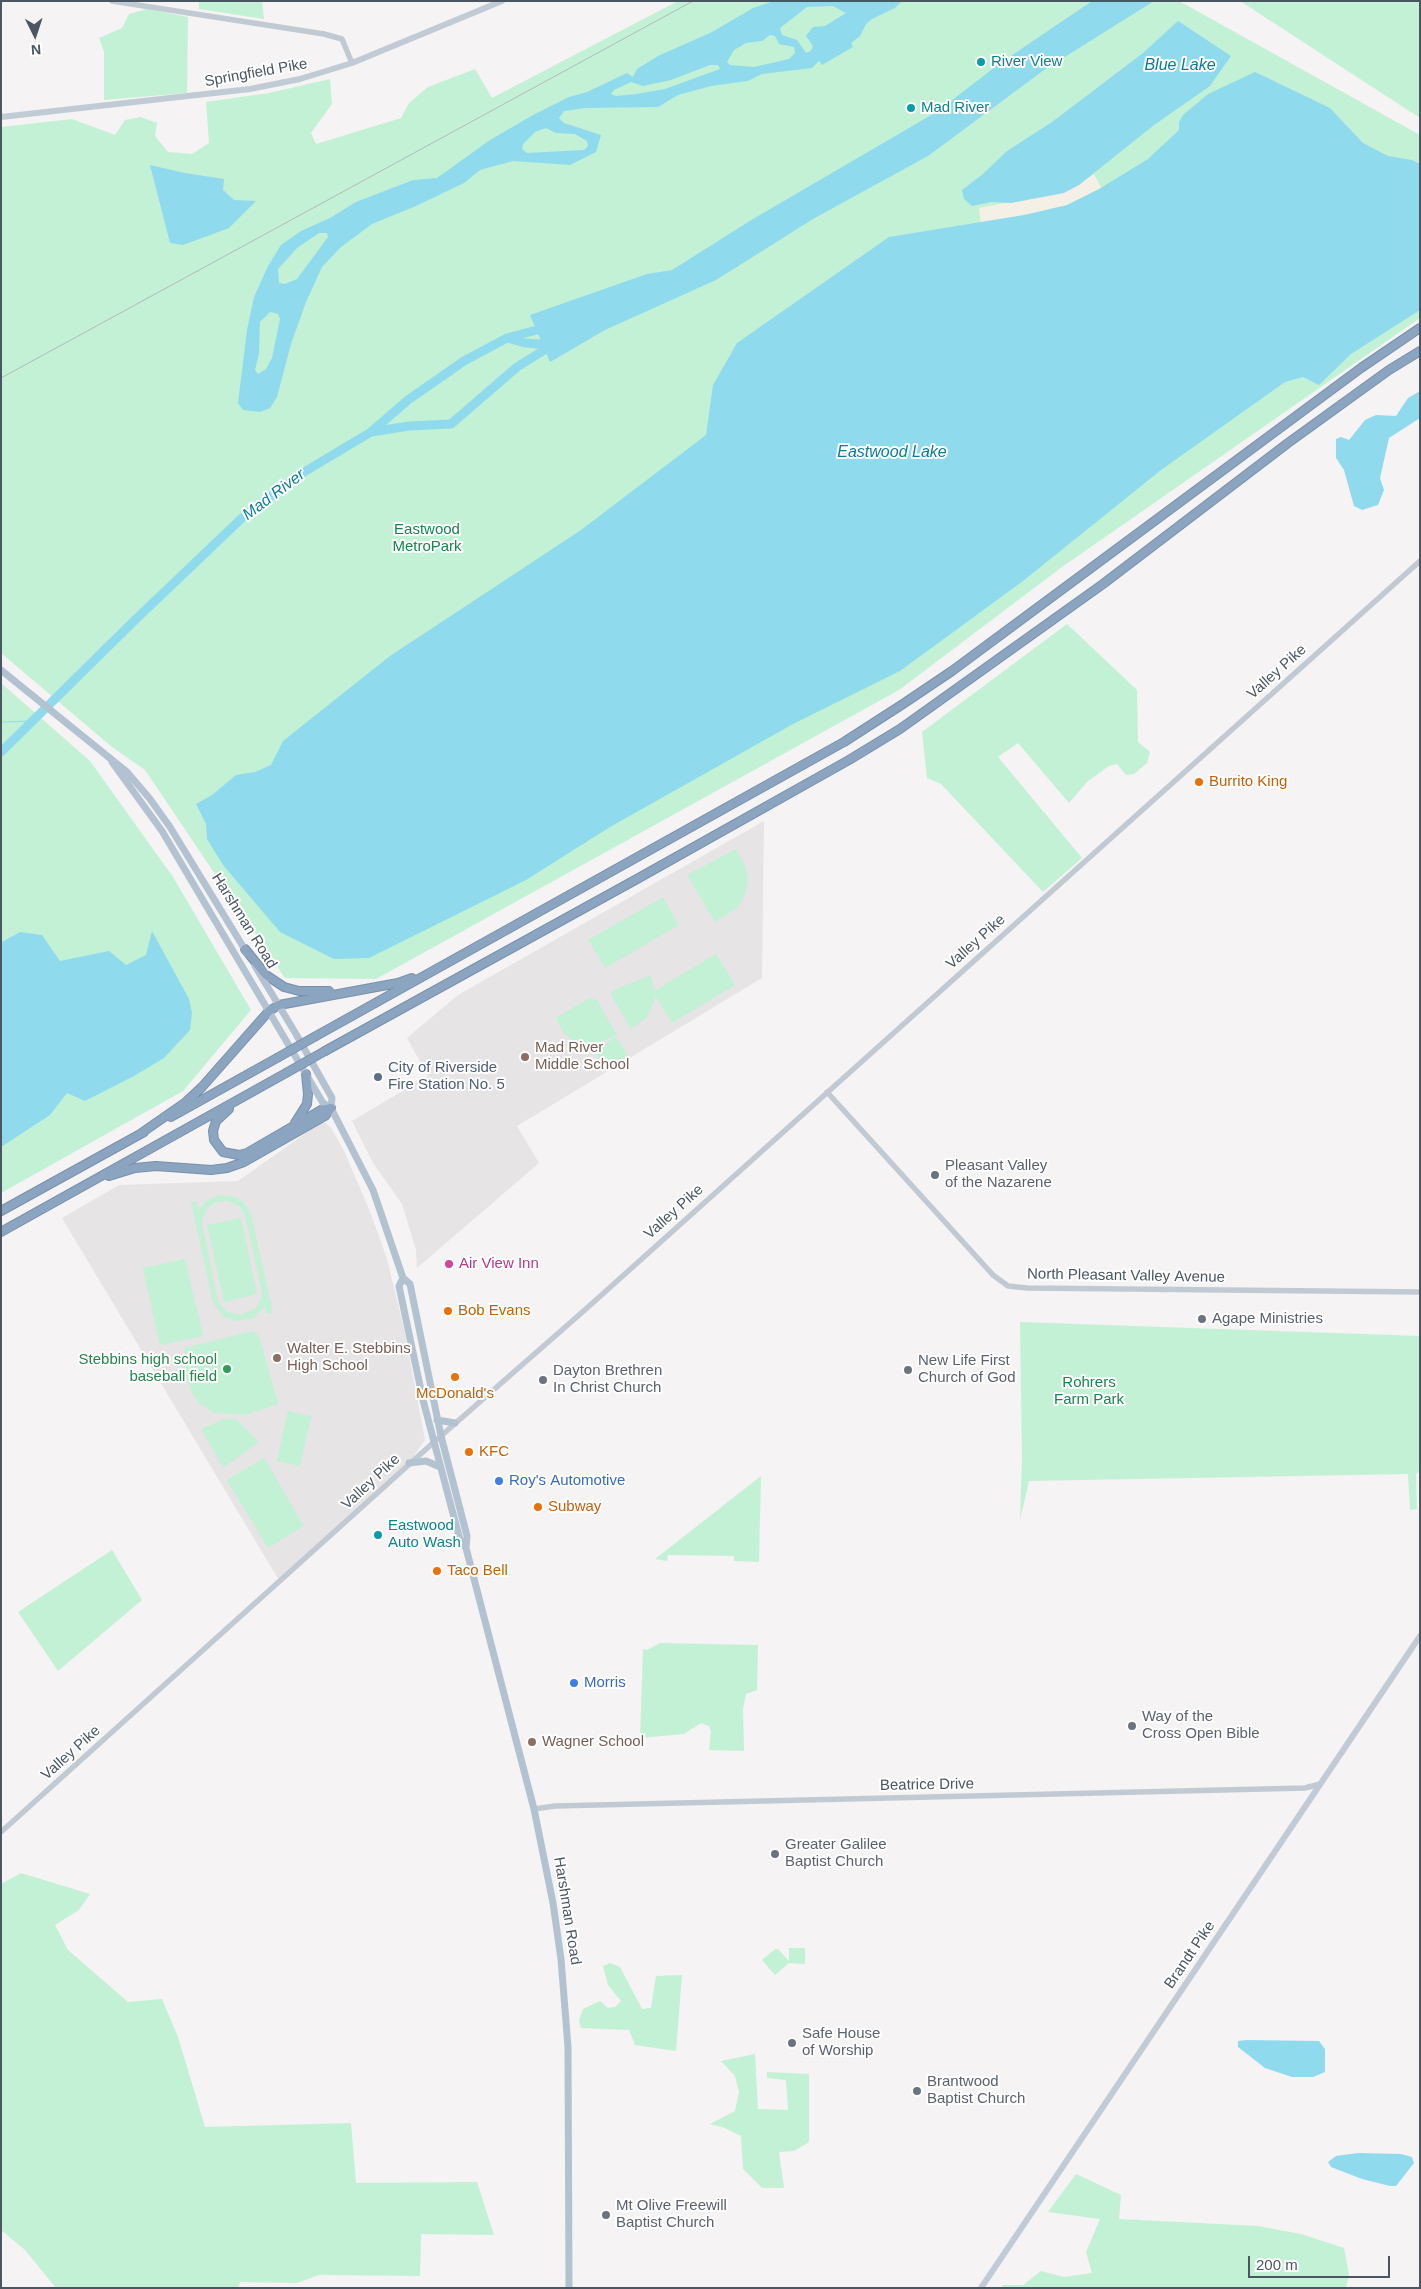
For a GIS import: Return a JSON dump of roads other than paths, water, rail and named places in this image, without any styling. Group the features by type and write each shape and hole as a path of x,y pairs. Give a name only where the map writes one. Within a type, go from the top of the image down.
{"highway":[{"path":"1,1211 844,742 952,671 1361,368 1420,328"},
{"path":"1,1232 646,874 900,729 1103,584 1288,443 1389,370 1420,350"},
{"path":"245,949 266,975 284,987 313,992 358,990"},
{"path":"140,1134 186,1102 202,1087 269,1011 279,1005 398,983 440,967"},
{"path":"286,1131 298,1120 307,1104 306,1074"},
{"path":"260,1087 222,1114 216,1121 213,1131 218,1146 223,1152 239,1156 321,1110 331,1108"},
{"path":"86,1185 135,1168 156,1166 211,1170 227,1168 244,1162 325,1116 331,1108"}],"main road":[{"name":"Springfield Pike","path":"1,117 250,89 300,79 352,63 502,1"},
{"name":"Harshman Road","path":"1,670 70,725 112,762 127,772 150,799 279,1005 332,1098 331,1108"},
{"name":"Harshman Road","path":"112,762 162,831 323,1103 331,1108 373,1190 403,1278 410,1284 441,1436 467,1536 466,1548 534,1808 553,1903 565,1997 569,2083 569,2288"},
{"name":"Harshman Road","path":"403,1278 399,1286 400,1292 434,1442 460,1540 466,1548"},
{"path":"438,1420 455,1423"},
{"path":"409,1464 426,1461 440,1467"},
{"name":"Brandt Pike","path":"981,2288 1420,1636"}],"street":[{"path":"112,1 324,34 342,39 352,63"},
{"name":"Valley Pike","path":"1,1832 409,1464 587,1308 1420,561"},
{"name":"North Pleasant Valley Avenue","path":"827,1092 993,1275 1008,1286 1027,1288 1420,1292"},
{"name":"Beatrice Drive","path":"534,1808 1305,1788 1320,1784"}],"water":[{"path":"774,1 902,1 895,8 866,24 860,36 851,43 853,47 822,65 819,61 812,68 762,74 748,81 711,86 678,95 658,107 585,108 564,111 559,118 564,123 601,135 596,152 570,165 513,161 480,170 464,183 372,224 341,247 322,267 306,302 291,344 277,397 270,408 260,412 243,410 238,403 247,330 254,297 268,266 281,245 301,231 330,218 356,202 413,180 437,178 490,140 533,115 569,97 587,92 627,73 633,77 637,69 658,56 712,32 753,8","holes":["833,6 846,13 825,26 813,27 806,36 813,46 811,51 806,53 797,40 782,35 780,28 807,7","770,35 775,36 779,44 794,47 795,53 789,59 754,67 730,65 727,62 734,50 746,43 762,41","710,65 718,65 720,69 665,89 616,96 611,94 614,90 631,82 643,86 671,80","546,128 556,133 575,134 587,141 588,146 584,150 527,153 522,149 523,144 535,132","319,233 327,233 328,237 297,279 285,284 279,283 278,269 297,248","270,312 278,314 280,319 272,358 266,369 258,374 255,370 259,354 260,322"]},
{"path":"1092,1 1154,1 1044,70 928,156 813,219 716,280 605,330 550,362 530,315 647,274 672,270 753,219 938,111 999,64"},
{"name":"Blue Lake","path":"1178,21 1231,56 1210,86 1154,125 1079,185 1064,193 1011,203 991,202 972,206 964,199 962,190 983,174 1007,151 1052,122 1143,53"},
{"name":"Eastwood Lake","path":"1255,72 1330,108 1363,143 1388,156 1412,160 1420,164 1420,310 1351,354 1319,385 1303,377 1285,382 1161,470 1023,581 900,671 793,724 610,827 526,880 369,958 334,959 280,932 223,865 207,839 206,824 196,804 212,795 236,775 255,772 271,765 283,741 390,656 581,530 706,435 713,385 737,343 889,237 1024,215 1067,205 1099,189 1148,159 1179,130 1179,122 1183,115 1208,94"},
{"path":"150,165 224,179 223,190 234,200 256,201 229,228 183,245 170,243"},
{"path":"1420,391 1420,418 1389,438 1380,478 1384,490 1378,505 1362,510 1354,506 1344,470 1336,458 1336,439 1341,437 1349,440 1365,420 1376,415 1396,416 1408,398"},
{"path":"152,931 189,999 192,1013 190,1030 164,1058 134,1076 85,1101 67,1093 50,1115 1,1147 2,942 20,932 42,935 60,961 109,951 126,965 146,955"},
{"path":"1238,2041 1319,2041 1325,2049 1325,2072 1313,2077 1292,2077 1265,2068 1238,2047"},
{"path":"1358,2153 1401,2154 1412,2157 1414,2163 1396,2186 1390,2186 1362,2179 1331,2167 1328,2162 1336,2156"}],"waterway":[{"name":"Mad River","path":"507,338 548,327"},
{"path":"371,432 408,400 464,361 507,338 525,343 552,345"},
{"name":"Mad River","path":"1,752 242,518 299,475 371,432 409,426 451,424 517,367 554,344"},
{"path":"1,722 33,721"}],"railway":[{"path":"1,378 693,1"}],"place":[{"name":"River View","path":"981,62"},
{"name":"Mad River","path":"911,108"},
{"name":"Burrito King","path":"1199,782"},
{"name":"Mad River Middle School","path":"525,1057"},
{"name":"City of Riverside Fire Station No. 5","path":"378,1077"},
{"name":"Pleasant Valley of the Nazarene","path":"935,1175"},
{"name":"Air View Inn","path":"449,1264"},
{"name":"Bob Evans","path":"448,1311"},
{"name":"Agape Ministries","path":"1202,1319"},
{"name":"Walter E. Stebbins High School","path":"277,1358"},
{"name":"Stebbins high school baseball field","path":"227,1369"},
{"name":"New Life First Church of God","path":"908,1370"},
{"name":"McDonald's","path":"455,1377"},
{"name":"Dayton Brethren In Christ Church","path":"543,1380"},
{"name":"KFC","path":"469,1452"},
{"name":"Roy's Automotive","path":"499,1481"},
{"name":"Subway","path":"538,1507"},
{"name":"Eastwood Auto Wash","path":"378,1535"},
{"name":"Taco Bell","path":"437,1571"},
{"name":"Morris","path":"574,1683"},
{"name":"Way of the Cross Open Bible","path":"1132,1726"},
{"name":"Wagner School","path":"532,1742"},
{"name":"Greater Galilee Baptist Church","path":"775,1854"},
{"name":"Safe House of Worship","path":"792,2043"},
{"name":"Brantwood Baptist Church","path":"917,2091"},
{"name":"Mt Olive Freewill Baptist Church","path":"606,2215"}],"park label":[{"name":"Eastwood MetroPark","path":"427,538"},
{"name":"Rohrers Farm Park","path":"1089,1392"}]}
